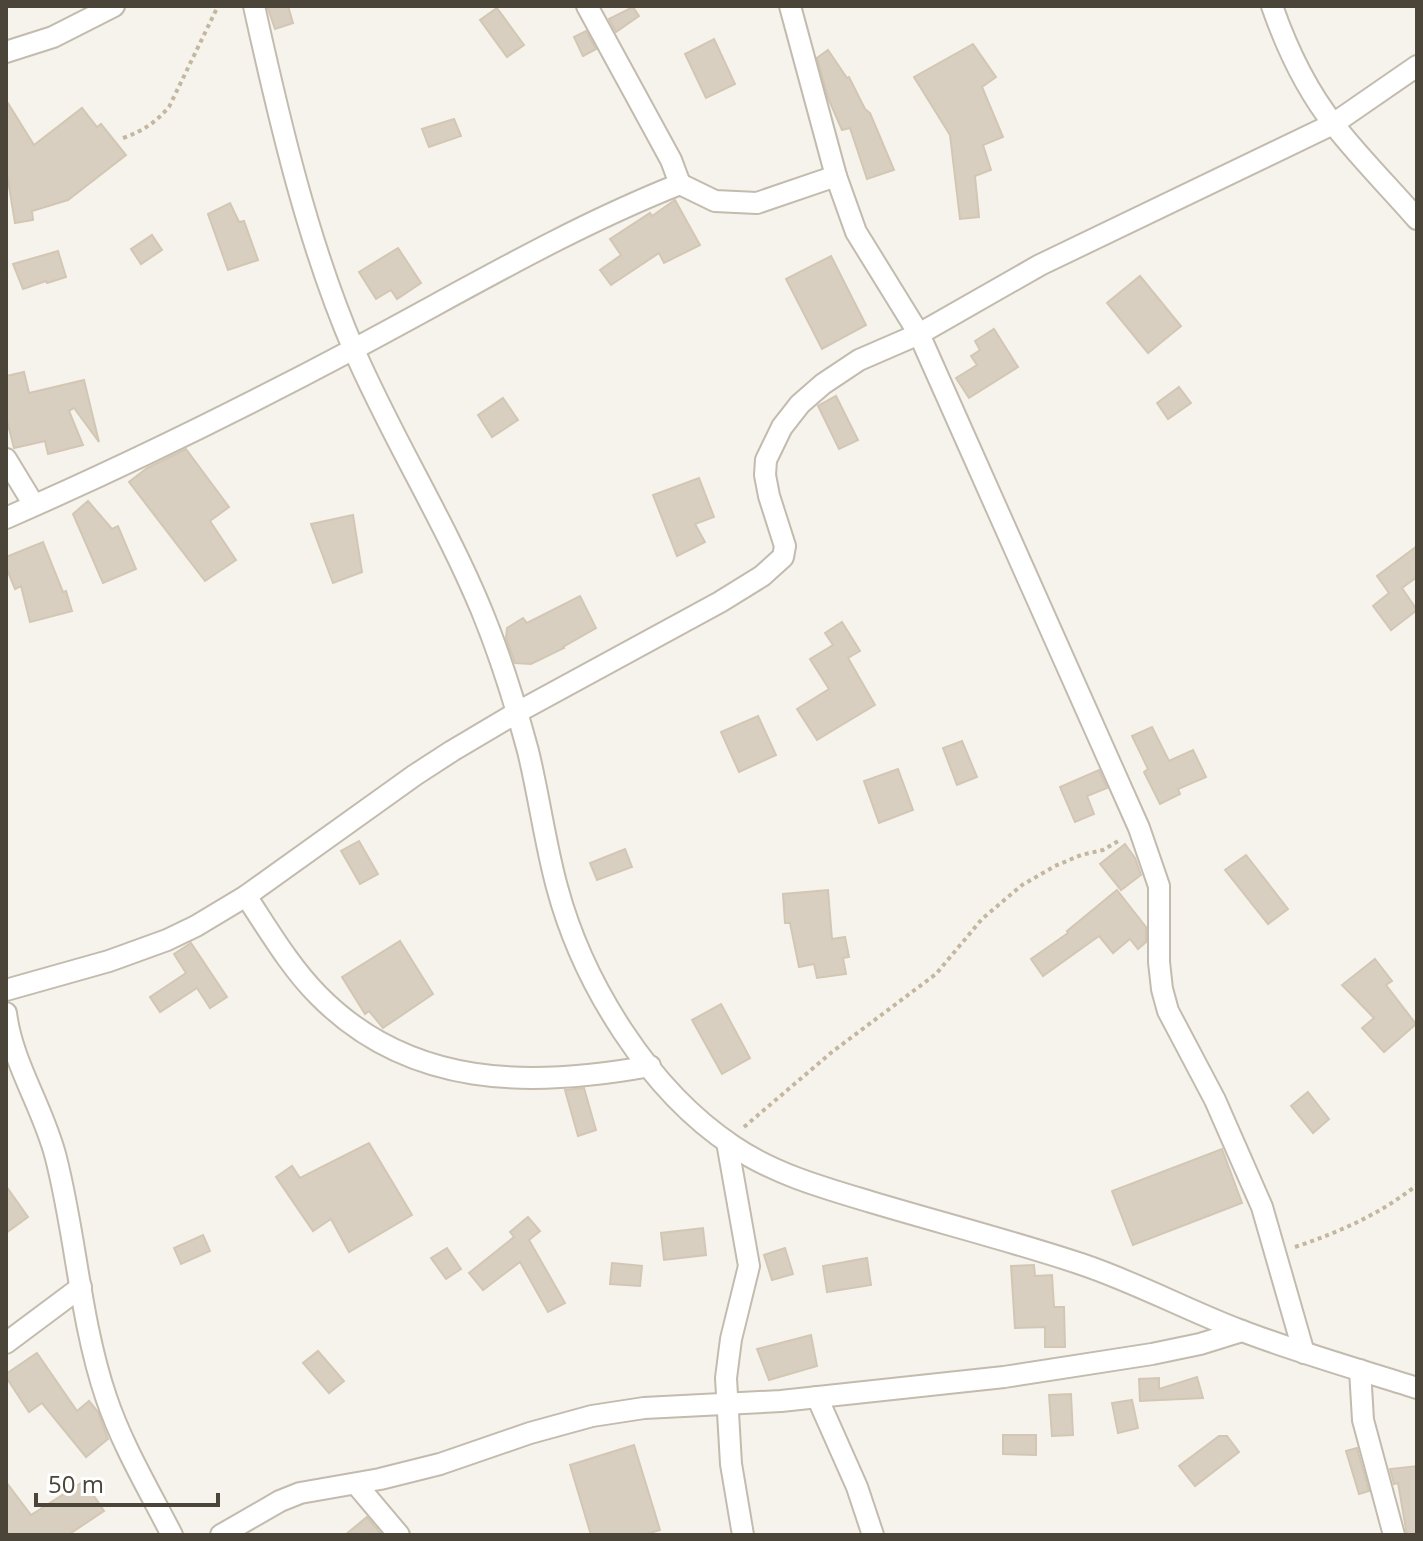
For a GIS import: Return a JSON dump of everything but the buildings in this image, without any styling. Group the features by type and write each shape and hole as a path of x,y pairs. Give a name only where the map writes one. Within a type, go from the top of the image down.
{"street":[{"path":"6,52 53,37 114,6"},
{"path":"254,6 287,144 322,266 353,349 451,542 482,612 528,751 557,886 577,946 628,1039 671,1092 727,1142 776,1169 1087,1266 1242,1331 1417,1388"},
{"path":"587,6 671,160 680,184 715,201 757,203 836,176"},
{"path":"790,6 836,176 856,232 919,334 1139,828 1159,886 1159,962 1168,1011 1244,1163 1262,1207 1304,1353"},
{"path":"1272,6 1283,38 1333,124 1417,219"},
{"path":"6,990 109,961 196,926 246,896 415,775 516,713 720,602 775,566 783,557 785,546 769,496 766,460 782,427 800,404 859,360 919,334 1040,265 1333,124 1417,66"},
{"path":"6,518 156,451 516,262 680,184"},
{"path":"6,459 34,505"},
{"path":"246,896 317,995 361,1032 408,1057 463,1074 505,1079 604,1073 650,1066"},
{"path":"6,1020 56,1156 106,1397 172,1535"},
{"path":"727,1142 749,1266 731,1339 726,1378 731,1464 743,1535"},
{"path":"6,1343 81,1287"},
{"path":"221,1535 300,1493 356,1484 440,1464 530,1433 592,1416 644,1408 728,1405 1004,1377 1099,1364 1200,1344 1242,1331"},
{"path":"1360,1370 1363,1420 1394,1535"},
{"path":"817,1397 857,1487 873,1535"},
{"path":"356,1484 399,1535"}],"path":[{"path":"123,138 157,121 169,107 218,6"},
{"path":"727,1142 832,1052 936,974 982,919 1022,885 1055,866 1103,850 1139,828"},
{"path":"1277,1253 1337,1233 1368,1218 1417,1185"}]}
